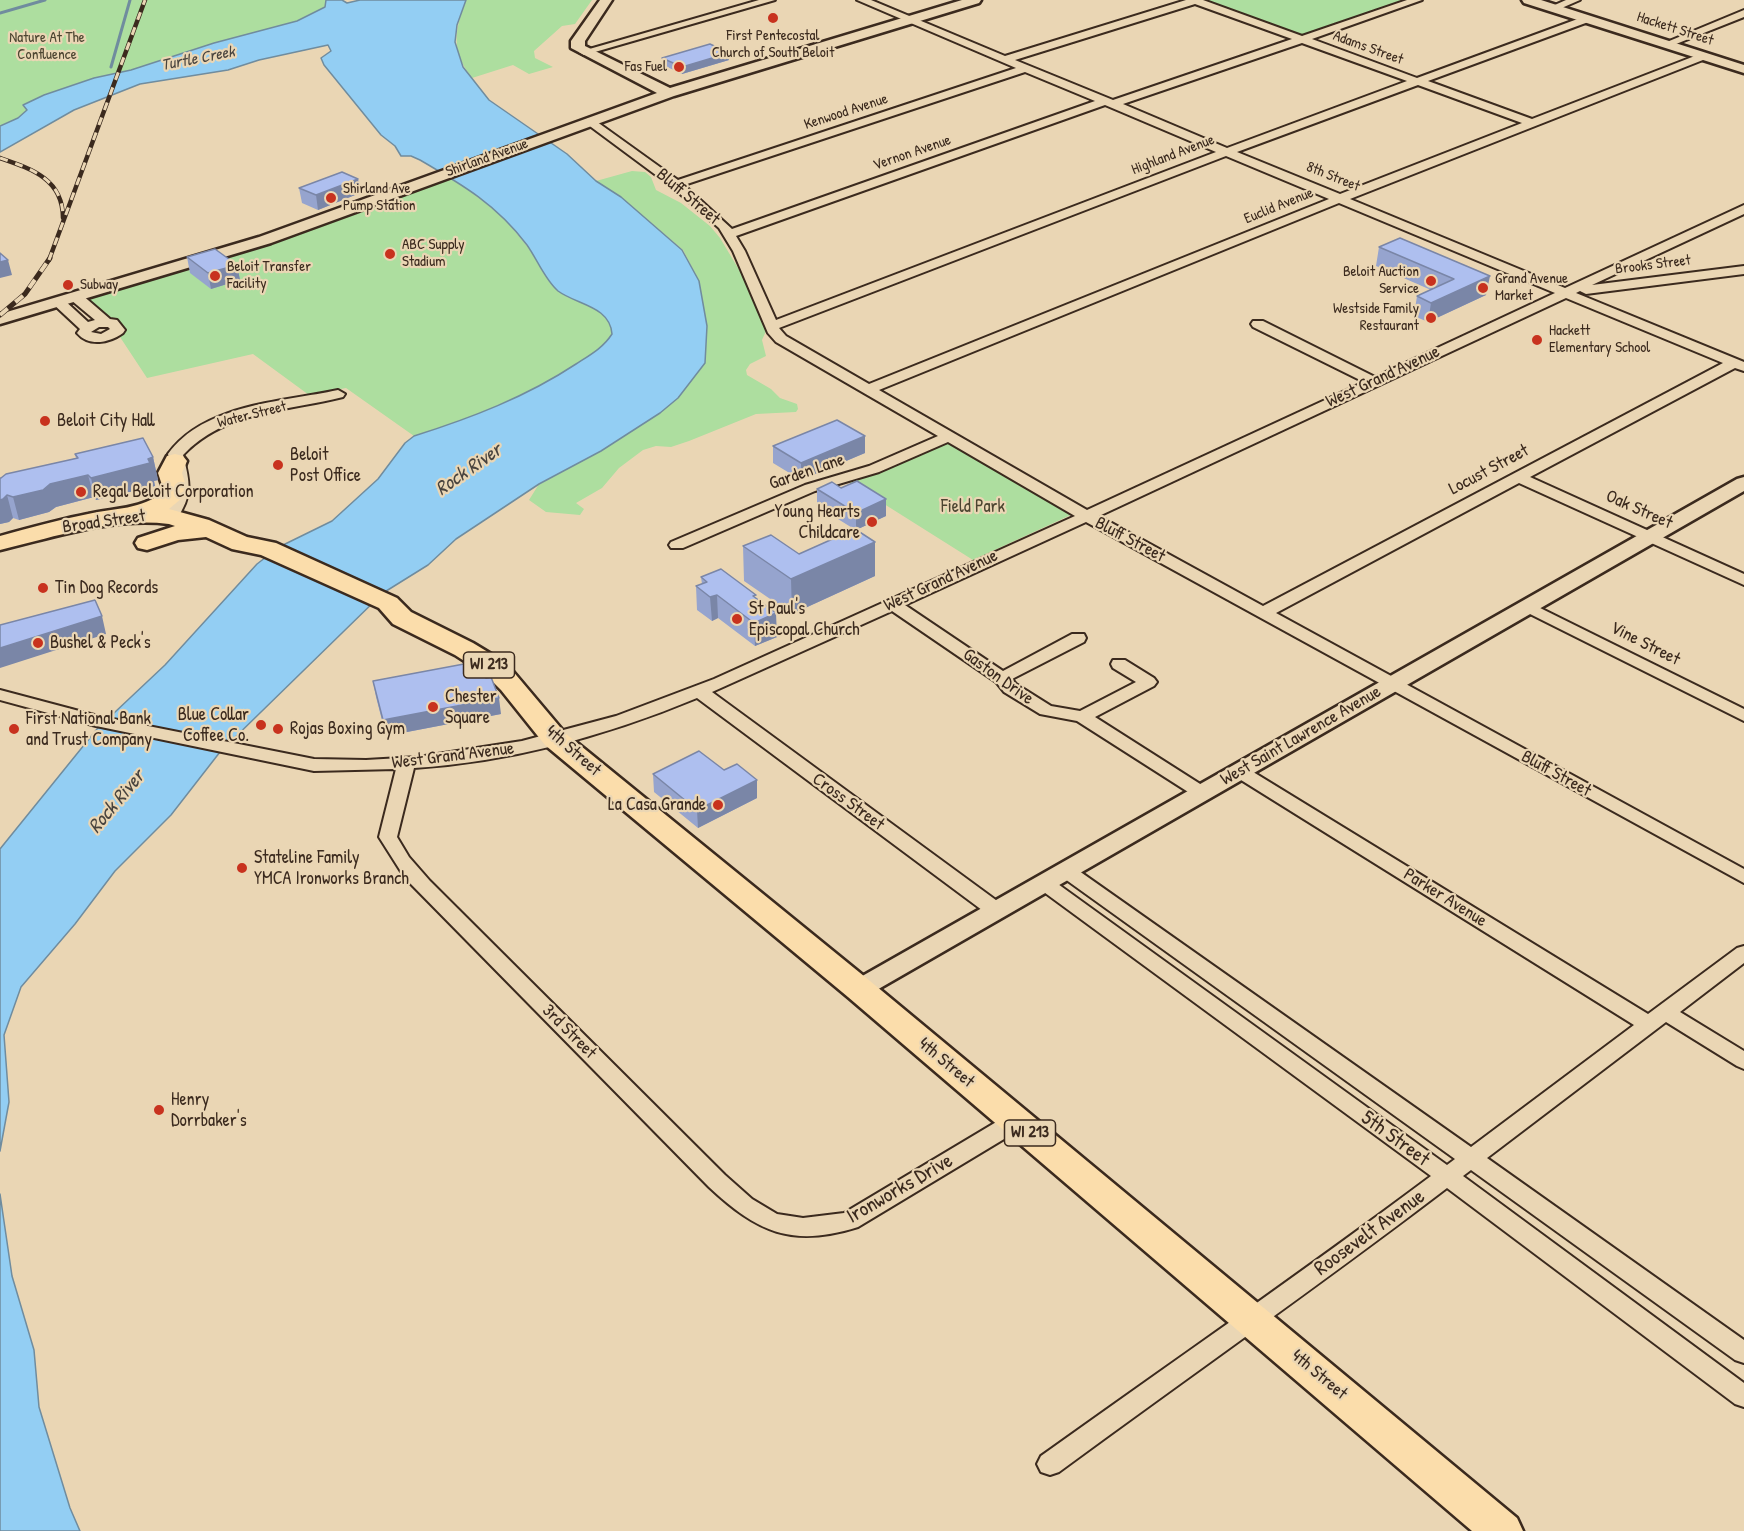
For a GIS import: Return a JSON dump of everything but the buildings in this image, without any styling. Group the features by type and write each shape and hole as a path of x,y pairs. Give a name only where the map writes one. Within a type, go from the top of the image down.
{"main road":[{"path":"130,515 156,508 174,496 177,489 170,473 175,457"},
{"name":"Broad Street","path":"0,543 89,521 130,515 171,517 217,532 388,611"},
{"path":"147,543 181,532 217,532"},
{"name":"4th Street","path":"388,611 464,649 496,669 511,684 555,739 859,989 1251,1318 1495,1529"}],"street":[{"path":"606,0 577,44 584,51 669,93"},
{"path":"584,51 770,0"},
{"name":"8th Street","path":"862,0 1739,365"},
{"name":"Shirland Avenue","path":"0,320 265,240 669,93 975,0"},
{"path":"1006,59 1195,0"},
{"name":"Adams Street","path":"1195,0 1532,123"},
{"name":"Vernon Avenue","path":"729,234 1109,102 1417,0"},
{"name":"Hackett Street","path":"1528,0 1744,69"},
{"path":"1553,8 1575,0"},
{"path":"1667,44 1744,13"},
{"name":"Highland Avenue","path":"772,326 1228,152 1587,19"},
{"name":"Euclid Avenue","path":"868,389 1341,198 1704,56"},
{"name":"Kenwood Avenue","path":"676,184 1026,68"},
{"name":"Bluff Street","path":"589,121 676,184 724,226 777,336 781,339 1085,515 1744,877"},
{"name":"West Grand Avenue","path":"0,695 96,721 314,765 347,766 486,755 555,739 700,692 1177,474 1744,209"},
{"name":"Brooks Street","path":"1567,293 1744,270"},
{"path":"58,302 87,328 84,333 88,337 108,336 116,332 118,327 108,323 76,297"},
{"path":"1258,324 1373,381"},
{"name":"Locust Street","path":"1263,613 1518,477 1739,365"},
{"name":"Water Street","path":"175,457 181,445 196,433 217,423 338,394"},
{"name":"Garden Lane","path":"677,545 810,488 874,469 950,436"},
{"path":"171,517 182,495 182,481 175,457"},
{"name":"Oak Street","path":"1518,477 1744,580"},
{"name":"West Saint Lawrence Avenue","path":"859,989 1744,483"},
{"name":"Gaston Drive","path":"892,603 1002,678 1010,688 1046,710 1082,717 1202,793"},
{"name":"Vine Street","path":"1528,607 1744,716"},
{"path":"1002,678 1078,638"},
{"path":"1082,717 1148,682 1119,664"},
{"name":"Cross Street","path":"700,692 997,911"},
{"name":"3rd Street","path":"407,762 388,837 400,859 715,1178 759,1216 777,1224"},
{"name":"Parker Avenue","path":"1239,771 1658,1019 1744,1061"},
{"name":"5th Street","path":"1065,870 1744,1353"},
{"name":"5th Street","path":"1044,883 1448,1177 1744,1397"},
{"name":"Roosevelt Avenue","path":"1050,1464 1251,1318 1348,1251 1744,953"},
{"name":"Ironworks Drive","path":"777,1224 796,1227 825,1227 850,1221 1016,1121"}],"green space":[{"name":"Nature At The Confluence","path":"0,0 326,0 325,7 297,21 214,43 131,70 94,78 44,95 23,106 27,110 18,118 0,126"},
{"path":"466,0 592,0 575,24 562,26 534,51 535,58 553,67 529,74 513,65 472,78 460,58 457,40 459,21"},
{"path":"1204,0 1408,0 1302,36"},
{"path":"632,171 645,172 651,177 656,190 681,203 710,226 720,238 750,288 762,313 766,331 762,340 766,356 750,364 746,370 747,375 771,389 780,398 797,404 798,409 796,412 756,414 671,447 656,446 643,450 619,468 602,488 576,503 584,509 580,515 546,512 529,500 539,484 601,451 660,412 678,398 705,363 707,326 699,281 683,250 621,197 596,181"},
{"path":"446,176 480,198 499,215 518,234 553,286 565,295 599,311 610,324 612,334 591,355 538,387 498,406 435,429 414,436 346,388 309,395 253,354 147,378 120,337 116,336 123,331 124,325 104,317 88,300 92,296"},
{"name":"Field Park","path":"950,441 1073,514 973,560 846,480 872,474"}],"water":[{"path":"326,0 342,0 347,3 360,0 466,0 457,25 455,42 463,67 489,100 567,154 596,181 621,197 682,250 699,281 707,326 705,363 678,398 660,413 601,451 539,484 456,539 428,565 383,593 220,752 171,815 115,871 75,924 21,987 4,1035 9,1102 0,1151 0,849 97,729 165,665 257,564 279,547 332,521 378,479 405,443 414,436 477,414 538,387 591,354 612,334 610,325 599,312 566,296 553,286 527,245 504,218 491,207 465,187 420,160 411,156 401,156 395,146 381,135 324,65 321,58 331,51 328,45 259,60 228,70 140,84 74,110 0,152 0,126 18,118 27,110 23,105 44,95 94,78 131,70 214,43 297,21 325,7"},
{"path":"0,1194 12,1276 34,1350 39,1407 70,1508 80,1531 0,1531"}],"waterway":[{"path":"0,13 45,0"},
{"path":"111,67 130,0"}],"railway":[{"path":"49,259 145,0"},
{"path":"0,158 34,172 52,185 62,205 63,218"},
{"path":"0,315 25,294 49,259"}],"place":[{"name":"First Pentecostal Church of South Beloit","path":"773,18"},
{"name":"Fas Fuel","path":"679,67"},
{"name":"Shirland Ave Pump Station","path":"331,198"},
{"name":"ABC Supply Stadium","path":"390,254"},
{"name":"Beloit Transfer Facility","path":"215,276"},
{"name":"Beloit Auction Service","path":"1431,281"},
{"name":"Subway","path":"68,285"},
{"name":"Grand Avenue Market","path":"1483,288"},
{"name":"Westside Family Restaurant","path":"1431,318"},
{"name":"Hackett Elementary School","path":"1537,340"},
{"name":"Beloit City Hall","path":"45,421"},
{"name":"Beloit Post Office","path":"278,465"},
{"name":"Regal Beloit Corporation","path":"81,492"},
{"name":"Young Hearts Childcare","path":"872,522"},
{"name":"Tin Dog Records","path":"43,588"},
{"name":"St Paul's Episcopal Church","path":"737,619"},
{"name":"Bushel & Peck's","path":"38,643"},
{"name":"Chester Square","path":"433,707"},
{"name":"Blue Collar Coffee Co.","path":"261,725"},
{"name":"First National Bank and Trust Company","path":"14,729"},
{"name":"Rojas Boxing Gym","path":"278,729"},
{"name":"La Casa Grande","path":"718,805"},
{"name":"Stateline Family YMCA Ironworks Branch","path":"242,868"},
{"name":"Henry Dorrbaker's","path":"159,1110"}],"water label":[{"name":"Turtle Creek","path":"198,59"},
{"name":"Rock River","path":"469,470"},
{"name":"Rock River","path":"117,802"}]}
